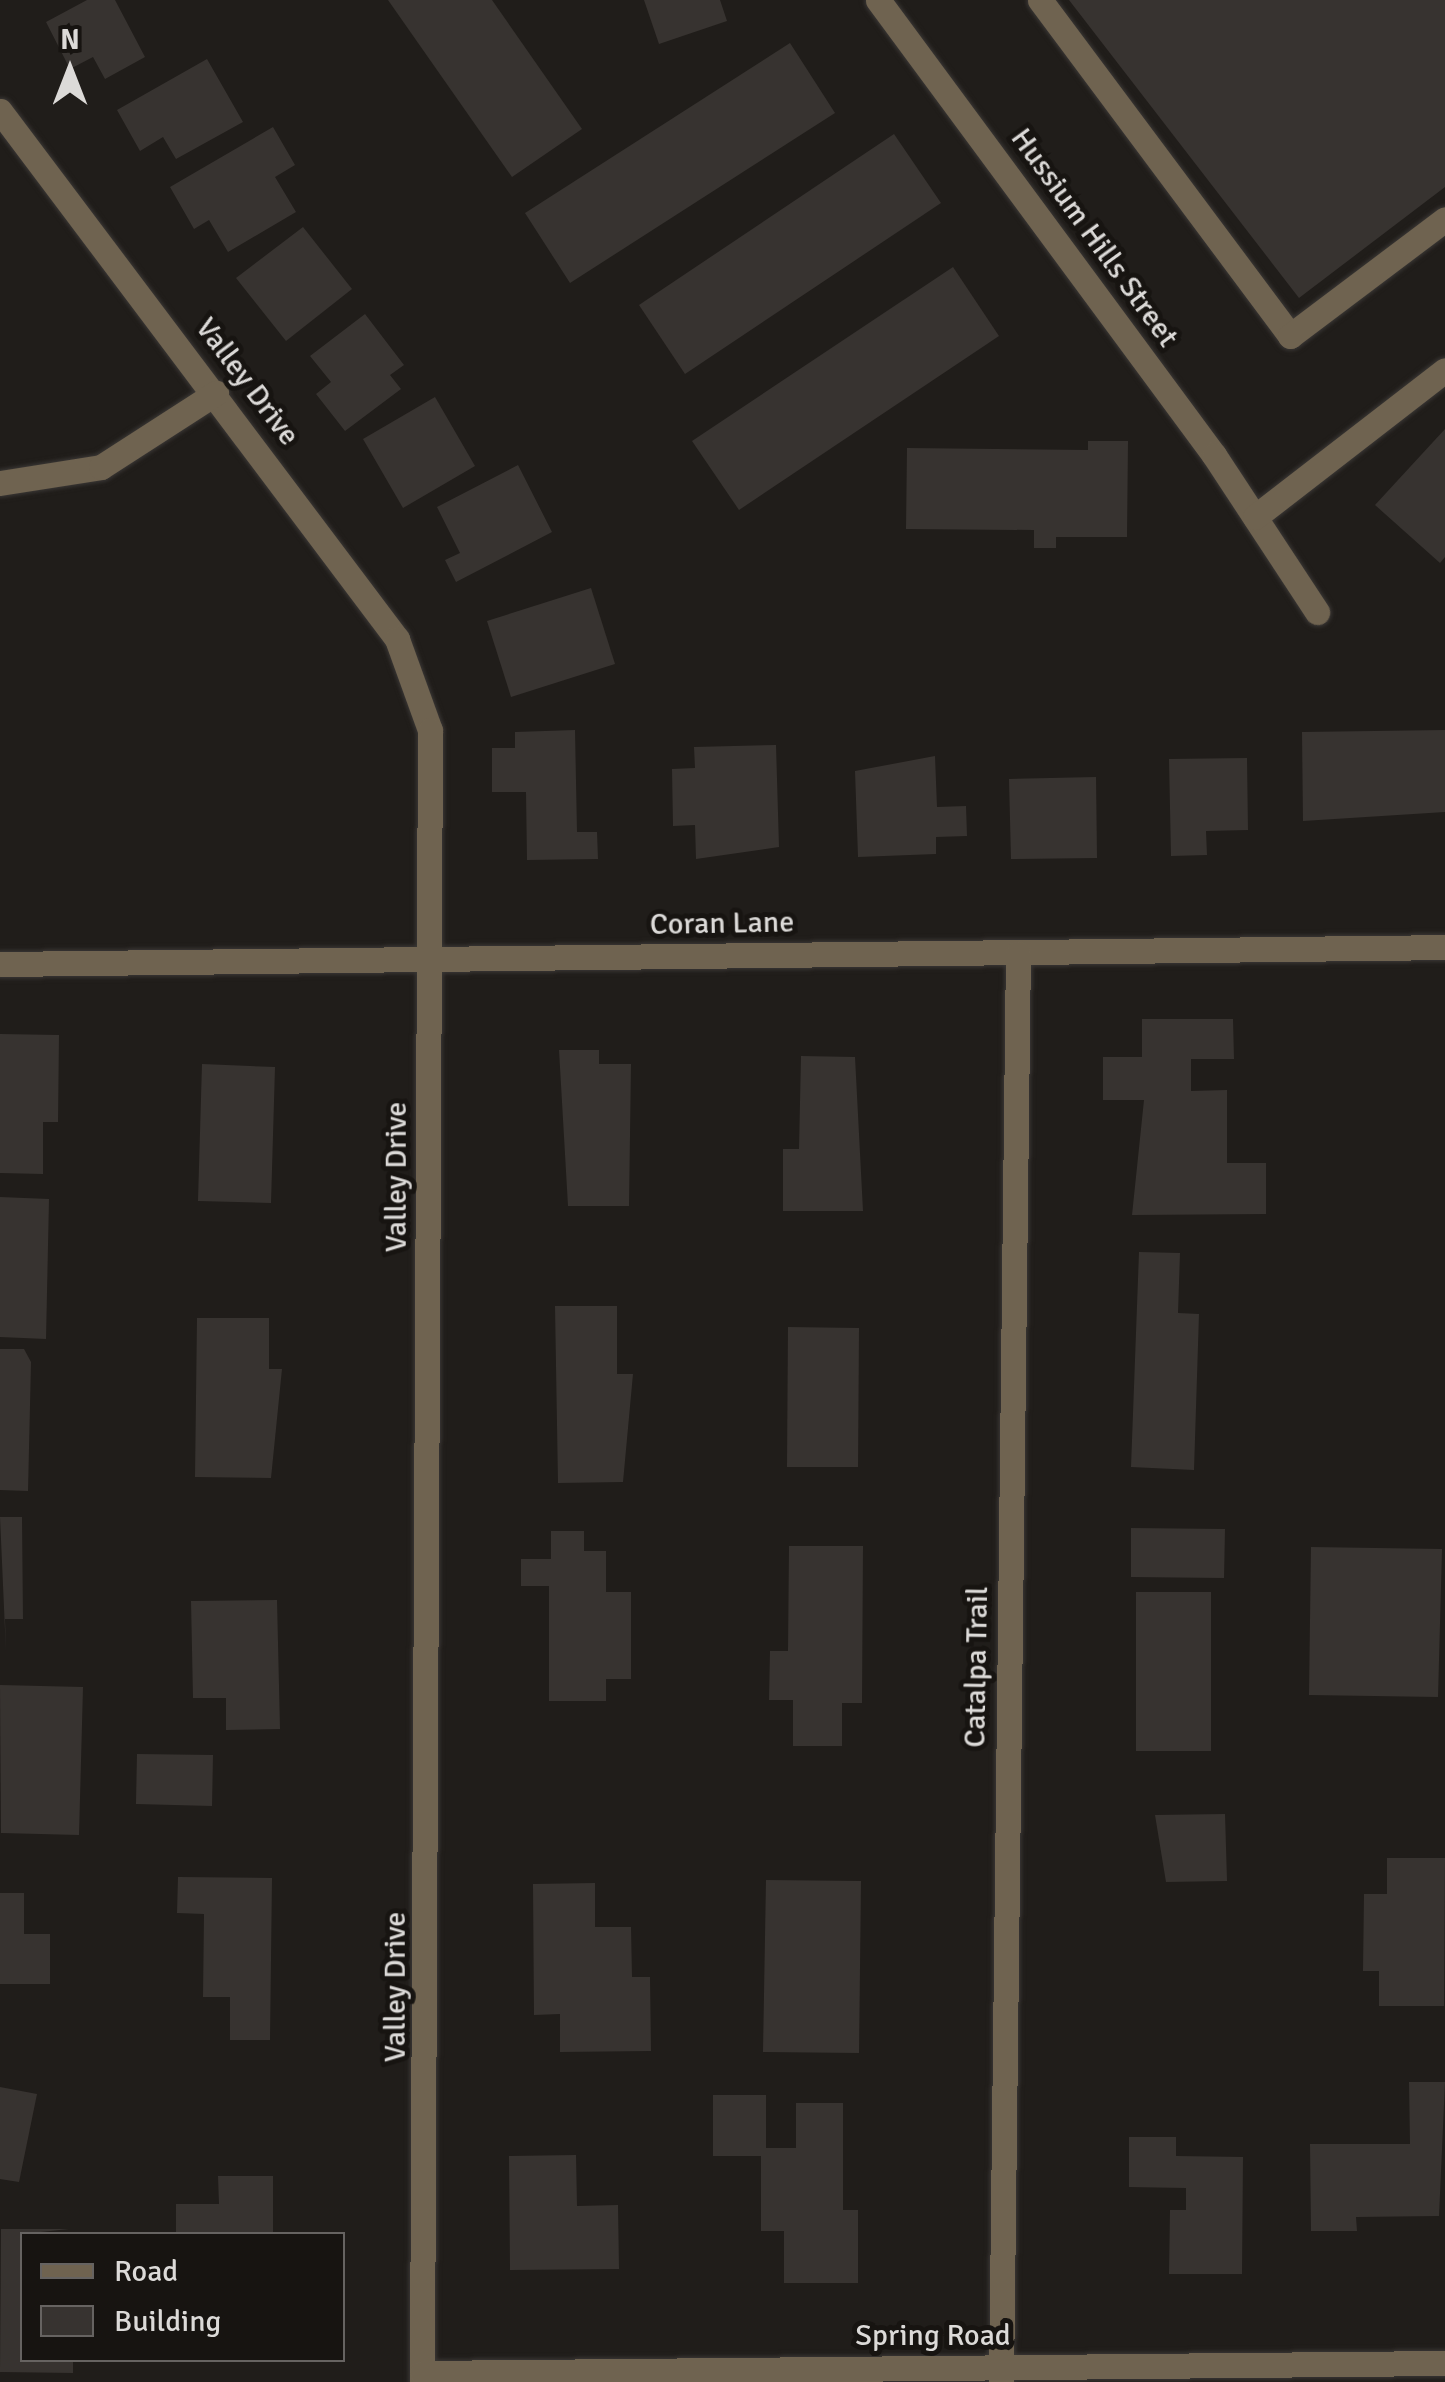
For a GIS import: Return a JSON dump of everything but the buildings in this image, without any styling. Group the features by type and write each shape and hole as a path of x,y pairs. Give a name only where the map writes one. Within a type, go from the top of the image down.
{"street":[{"name":"Hussium Hills Street","path":"878,0 1255,517 1317,612"},
{"path":"1040,0 1290,336 1445,219"},
{"name":"Valley Drive","path":"0,111 216,393 397,639 430,730 422,2377"},
{"path":"1255,517 1445,370"},
{"path":"0,483 101,467 216,393"},
{"name":"Coran Lane","path":"0,964 1445,947"},
{"name":"Catalpa Trail","path":"1001,2375 1018,953"},
{"name":"Spring Road","path":"422,2377 1001,2375 1445,2363"}]}
